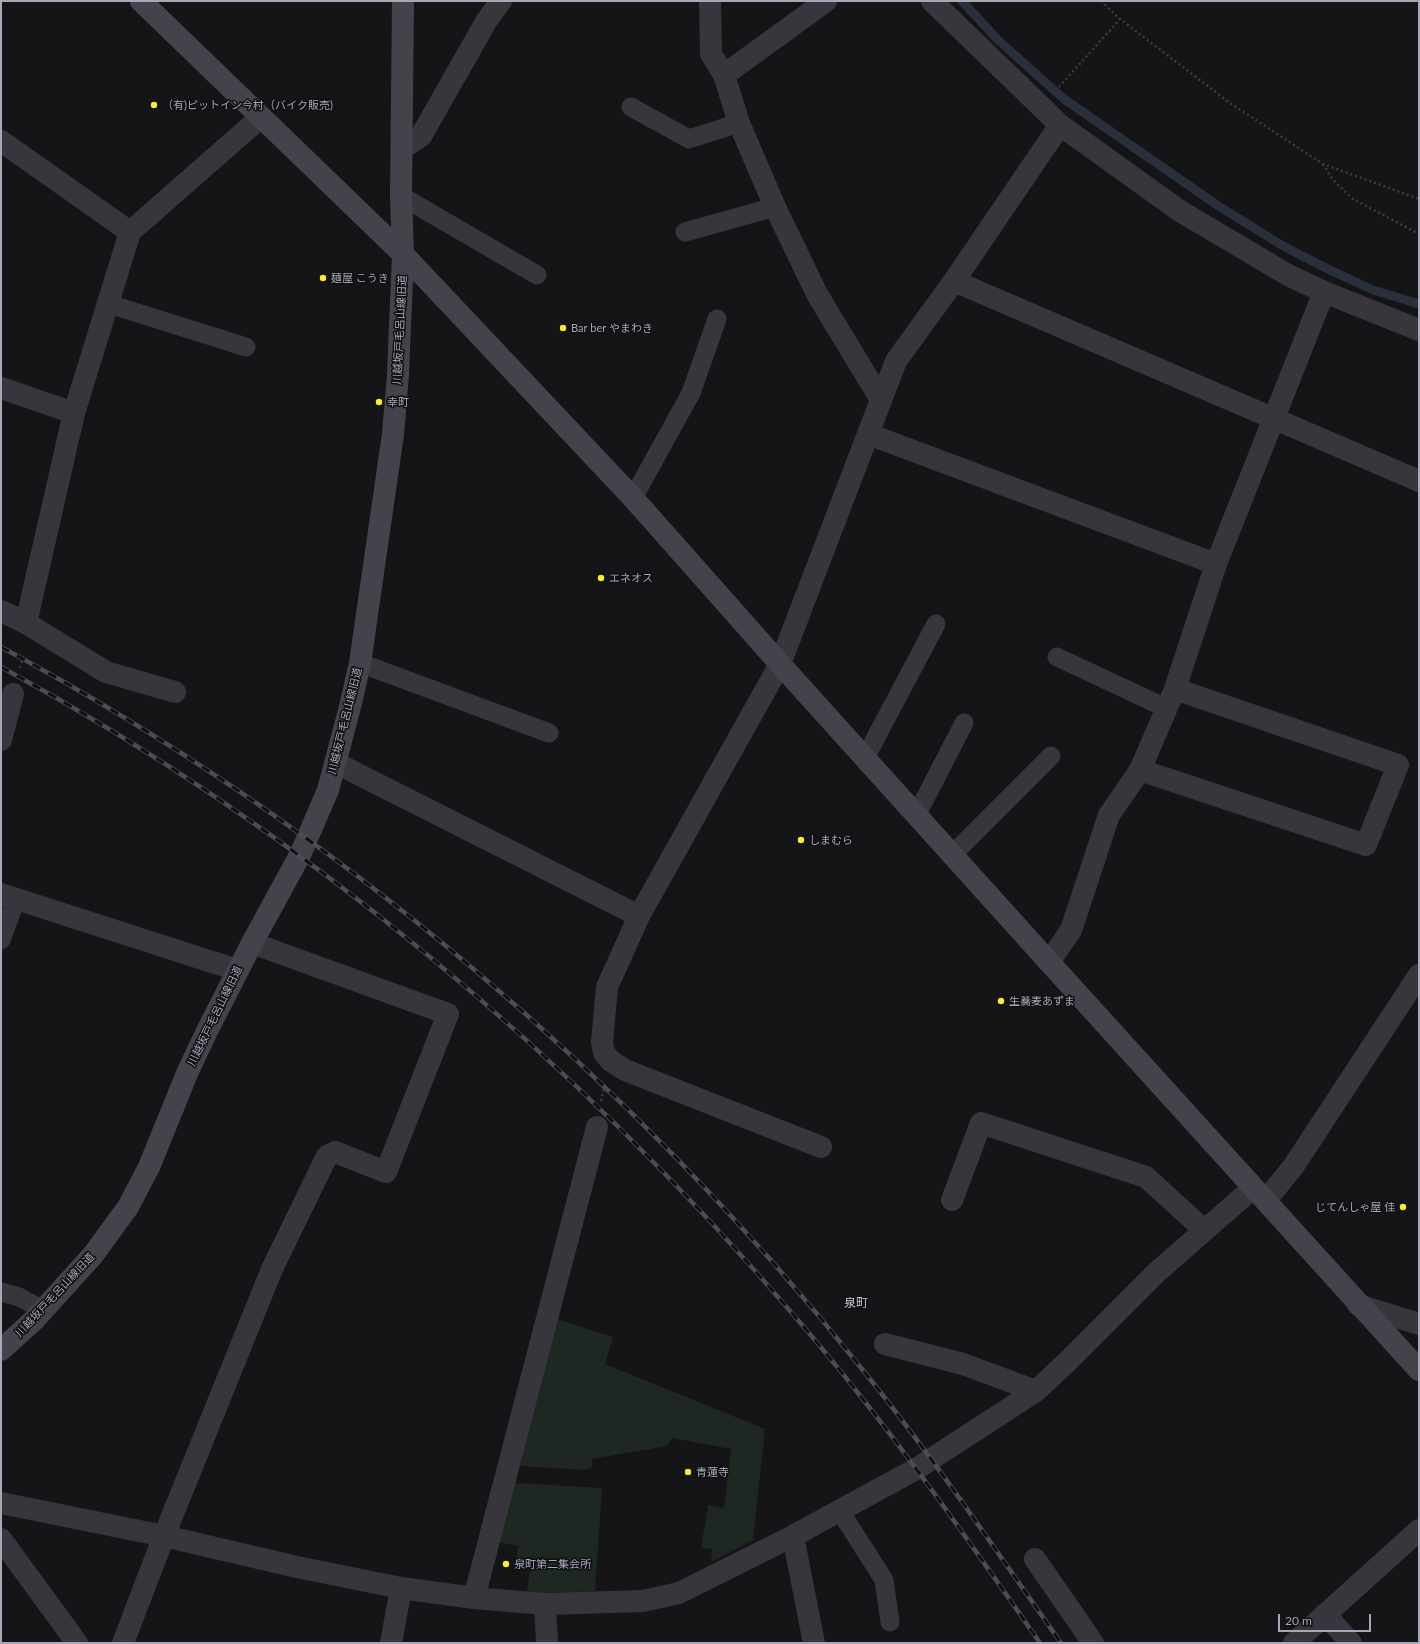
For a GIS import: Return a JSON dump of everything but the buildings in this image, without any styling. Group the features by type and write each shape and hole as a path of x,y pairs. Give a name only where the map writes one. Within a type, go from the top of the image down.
{"street":[{"path":"142,1 403,254 634,498 780,664 917,814 1358,1305 1419,1370"},
{"name":"川越坂戸毛呂山線旧道","path":"1,1350 43,1310 93,1255 128,1207 148,1167 188,1071 237,970 308,839 328,790 360,663 393,434 398,375 403,254 401,196 403,148 403,1"},
{"path":"403,148 421,136 487,20 501,1"},
{"path":"710,1 711,54 724,75 740,123 775,207 817,294 881,400"},
{"path":"724,75 826,1"},
{"path":"932,1 1060,125 1180,211 1288,275 1324,292 1419,330"},
{"path":"26,623 74,413 109,304 130,232 261,116"},
{"path":"821,1147 625,1070 611,1061 604,1053 602,1042 607,987 639,916 780,664 896,361 954,281 1060,125"},
{"path":"1,141 130,232"},
{"path":"954,281 1419,481"},
{"path":"1049,962 1071,930 1109,816 1140,770 1175,689 1216,564 1275,419 1324,292"},
{"path":"1,388 74,413"},
{"path":"868,434 1216,564"},
{"path":"1,611 26,623 106,672 175,692"},
{"path":"1140,770 1366,845 1398,765 1175,689"},
{"path":"1,740 13,694"},
{"path":"336,763 639,916"},
{"path":"8,897 237,970"},
{"path":"123,1643 164,1536 272,1270 327,1156 334,1152 386,1172 448,1014 252,943"},
{"path":"1,1503 164,1536 297,1567 401,1588 474,1598 545,1604 644,1601 679,1593 793,1536 916,1469 1036,1391 1157,1272 1204,1230 1259,1194 1293,1167 1419,975"},
{"path":"952,1200 981,1123 1146,1177 1204,1230"},
{"path":"474,1598 597,1127"},
{"path":"1358,1305 1419,1324"},
{"path":"885,1344 963,1364 1036,1391"},
{"path":"1294,1643 1419,1530"},
{"path":"793,1536 814,1643"},
{"path":"1,1539 77,1643"},
{"path":"1035,1559 1093,1643"},
{"path":"391,1643 401,1588"},
{"path":"545,1604 547,1643"},
{"path":"1325,1614 1351,1643"}],"lane":[{"path":"630,107 688,139 740,123"},
{"path":"401,196 537,275"},
{"path":"685,232 775,207"},
{"path":"109,304 246,347"},
{"path":"634,498 691,393 717,319"},
{"path":"865,758 936,624"},
{"path":"1057,658 1166,708"},
{"path":"360,663 549,733"},
{"path":"917,814 964,723"},
{"path":"953,854 1051,756"},
{"path":"1,940 8,897"},
{"path":"1,1292 19,1297 43,1310"},
{"path":"840,1511 884,1580 890,1622"}],"path":[{"path":"1102,1 1120,19 1230,103 1323,164 1419,199"},
{"path":"1062,83 1120,19"},
{"path":"1323,164 1333,180 1353,199 1419,234"},
{"path":"13,694 29,638 26,623"},
{"path":"597,1127 611,1061"}],"shaded area":[{"path":"554,1318 613,1337 605,1364 765,1429 753,1540 711,1562 712,1549 701,1548 708,1505 724,1508 731,1449 672,1438 667,1446 592,1459 592,1467 585,1470 520,1466"},
{"path":"517,1483 602,1488 595,1591 542,1593 527,1591 531,1563 517,1560 518,1546 495,1542 510,1489"}],"waterway":[{"path":"962,1 998,40 1064,99 1217,205 1283,246 1328,269 1373,290 1419,304"}],"railway":[{"path":"1,647 124,718 244,795 359,878 470,966 577,1060 678,1160 775,1265 866,1374 941,1473 1061,1643"},
{"path":"1,667 113,732 222,801 327,876 429,956 526,1040 620,1129 711,1222 797,1319 861,1397 923,1478 1040,1643"}],"place":[{"name":"（有)ピットイン今村（バイク販売)","path":"154,105"},
{"name":"麺屋 こうき","path":"323,278"},
{"name":"Bar ber やまわき","path":"563,328"},
{"name":"幸町","path":"379,402"},
{"name":"エネオス","path":"601,578"},
{"name":"しまむら","path":"801,840"},
{"name":"生蕎麦あずま","path":"1001,1001"},
{"name":"じてんしゃ屋 佳","path":"1403,1207"},
{"name":"青蓮寺","path":"688,1472"},
{"name":"泉町第二集会所","path":"506,1564"}],"district":[{"name":"泉町","path":"856,1303"}]}
